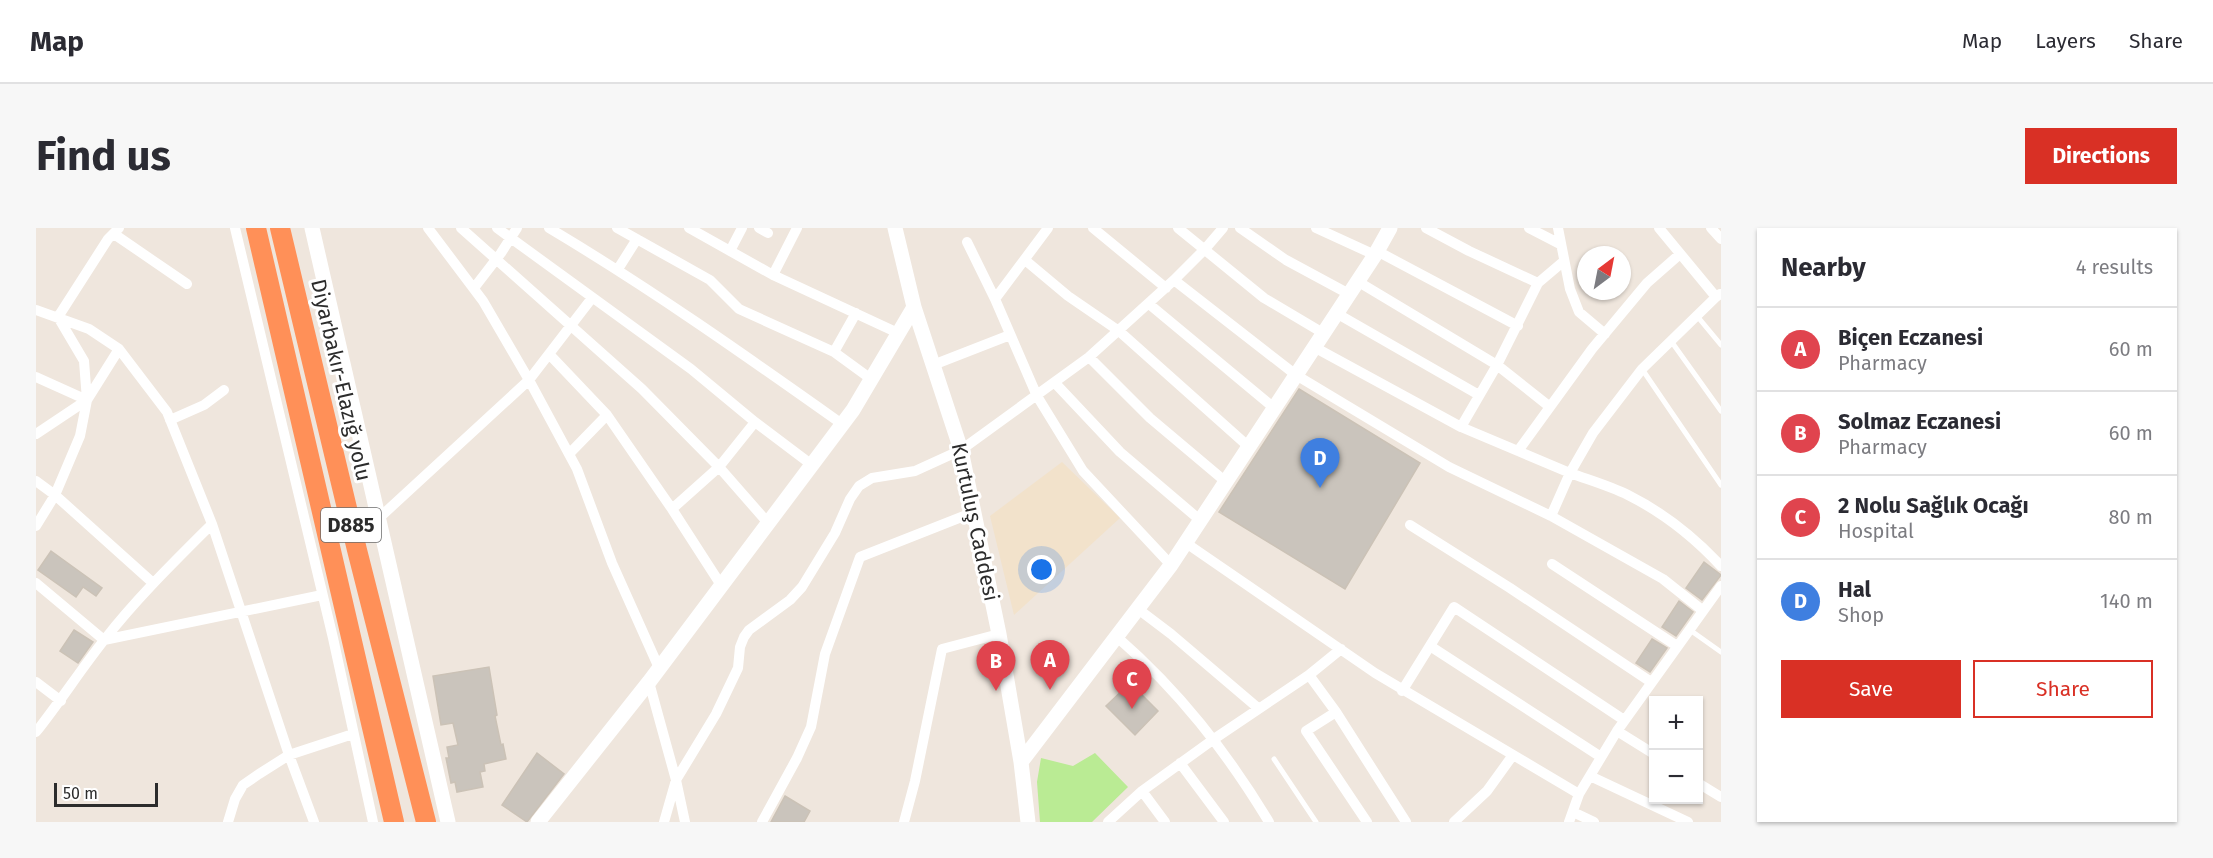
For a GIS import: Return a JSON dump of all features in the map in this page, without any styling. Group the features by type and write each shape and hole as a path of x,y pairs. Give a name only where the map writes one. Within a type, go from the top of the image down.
{"highway":[{"name":"D885","path":"256,228 394,822"},
{"name":"Diyarbakır-Elazığ yolu","path":"280,228 357,550 426,822"}],"street":[{"path":"235,228 373,822"},
{"path":"312,228 448,822"},
{"path":"428,228 474,288 529,380 577,469 612,563 659,668"},
{"path":"461,228 642,389 718,467 768,523"},
{"path":"497,228 514,233 592,298 691,369 812,465"},
{"path":"549,228 618,269 842,424"},
{"path":"617,228 710,280 739,309 834,352 871,379"},
{"path":"689,228 773,275 898,333"},
{"path":"730,251 742,228"},
{"path":"773,275 797,228"},
{"name":"Kurtuluş Caddesi","path":"895,228 914,307 961,450 999,634 1022,762 1028,822"},
{"path":"995,299 1048,228"},
{"path":"1093,228 1296,375 1449,467 1551,516 1663,579 1702,610"},
{"path":"1178,228 1264,297 1323,333"},
{"path":"664,822 676,780 716,714 738,668 740,647 744,637 749,630 790,600 801,587 835,532 850,499 859,486 872,478 915,471 961,450 1089,357 1170,284 1206,249 1223,228"},
{"path":"1239,228 1286,260 1353,287 1497,365 1550,407"},
{"path":"1316,228 1376,253 1518,326"},
{"path":"1022,762 1171,565 1376,253 1390,228"},
{"path":"1426,228 1538,283"},
{"path":"1529,228 1560,244"},
{"path":"1558,228 1570,289 1579,312 1605,334"},
{"path":"1551,516 1570,473 1593,433 1642,369 1718,295 1659,228"},
{"path":"1711,228 1721,239"},
{"path":"58,317 108,239 117,231 187,284"},
{"path":"474,288 514,233"},
{"path":"618,269 637,239"},
{"path":"967,242 995,299 1037,396 1083,471 1171,565"},
{"path":"1518,451 1605,334 1647,283 1680,254"},
{"path":"1025,260 1068,296 1119,331 1249,447"},
{"path":"1461,427 1518,326 1538,283 1564,261"},
{"path":"378,519 529,380 592,298"},
{"path":"1149,304 1274,408"},
{"path":"538,822 649,682 842,424 914,307"},
{"path":"36,310 89,329 119,349 167,412 212,524 240,612 314,822"},
{"path":"834,352 856,313"},
{"path":"1336,313 1479,395"},
{"path":"36,526 55,495 80,436 87,400 84,361 58,317"},
{"path":"933,365 1011,335"},
{"path":"1314,347 1461,427 1626,494 1679,527 1721,566"},
{"path":"36,434 87,400 119,349"},
{"path":"549,354 607,415 672,508 721,585"},
{"path":"1089,357 1150,418 1226,482"},
{"path":"36,377 87,400"},
{"path":"1055,383 1120,452 1201,520"},
{"path":"170,420 204,405 224,390"},
{"path":"569,454 607,415"},
{"path":"672,508 718,467 755,422"},
{"path":"36,481 55,495 153,583"},
{"path":"762,822 811,727 825,654 860,557 974,512"},
{"path":"36,732 104,640 153,583 212,524"},
{"path":"1410,525 1651,682"},
{"path":"1186,543 1402,691 1579,794"},
{"path":"1552,564 1677,646"},
{"path":"36,583 104,640"},
{"path":"1594,822 1571,817 1579,794 1617,730 1721,586"},
{"path":"104,640 322,595"},
{"path":"1711,598 1721,605"},
{"path":"1402,691 1454,607 1624,720"},
{"path":"1138,609 1258,708"},
{"path":"904,822 915,781 942,649 999,634"},
{"path":"1117,637 1175,692 1214,738 1269,822"},
{"path":"1430,646 1601,757"},
{"path":"1108,822 1142,791 1214,738 1309,675 1341,649"},
{"path":"1309,675 1336,712 1406,822"},
{"path":"36,682 61,701"},
{"path":"649,682 685,822"},
{"path":"1336,712 1306,731 1367,822"},
{"path":"1617,730 1649,751"},
{"path":"228,822 243,785 290,755 353,734"},
{"path":"1454,822 1487,790 1513,755"},
{"path":"1180,763 1224,822"},
{"path":"1590,776 1688,822"},
{"path":"1703,786 1721,797"},
{"path":"1142,791 1165,822"}],"lane":[{"path":"1697,316 1721,345"},
{"path":"1671,340 1721,411"},
{"path":"1642,369 1721,485"},
{"path":"1689,629 1721,652"},
{"path":"1274,759 1316,822"}],"shaded area":[{"path":"1062,462 1120,518 1014,615 990,516"}],"green space":[{"path":"1095,753 1128,787 1092,822 1040,822 1037,782 1041,758 1073,766"}],"building":[{"path":"1299,389 1420,463 1345,589 1219,512"},
{"path":"51,551 102,588 96,596 83,587 76,597 38,570"},
{"path":"1704,562 1721,575 1702,600 1686,588"},
{"path":"1679,601 1693,612 1676,636 1662,627"},
{"path":"74,630 93,642 78,663 60,651"},
{"path":"1652,639 1667,648 1650,672 1636,663"},
{"path":"489,667 497,715 495,716 506,759 484,764 485,771 480,772 483,787 457,792 455,782 451,783 446,758 449,758 447,747 458,745 453,723 441,725 433,676"},
{"path":"1130,683 1158,711 1135,735 1106,706"},
{"path":"537,753 564,774 527,822 502,805"},
{"path":"785,796 810,811 804,822 771,822"}],"place":[{"name":"Hal","path":"1320,488"},
{"name":"Biçen Eczanesi","path":"1050,690"},
{"name":"Solmaz Eczanesi","path":"996,691"},
{"name":"2 Nolu Sağlık Ocağı","path":"1132,709"}]}
